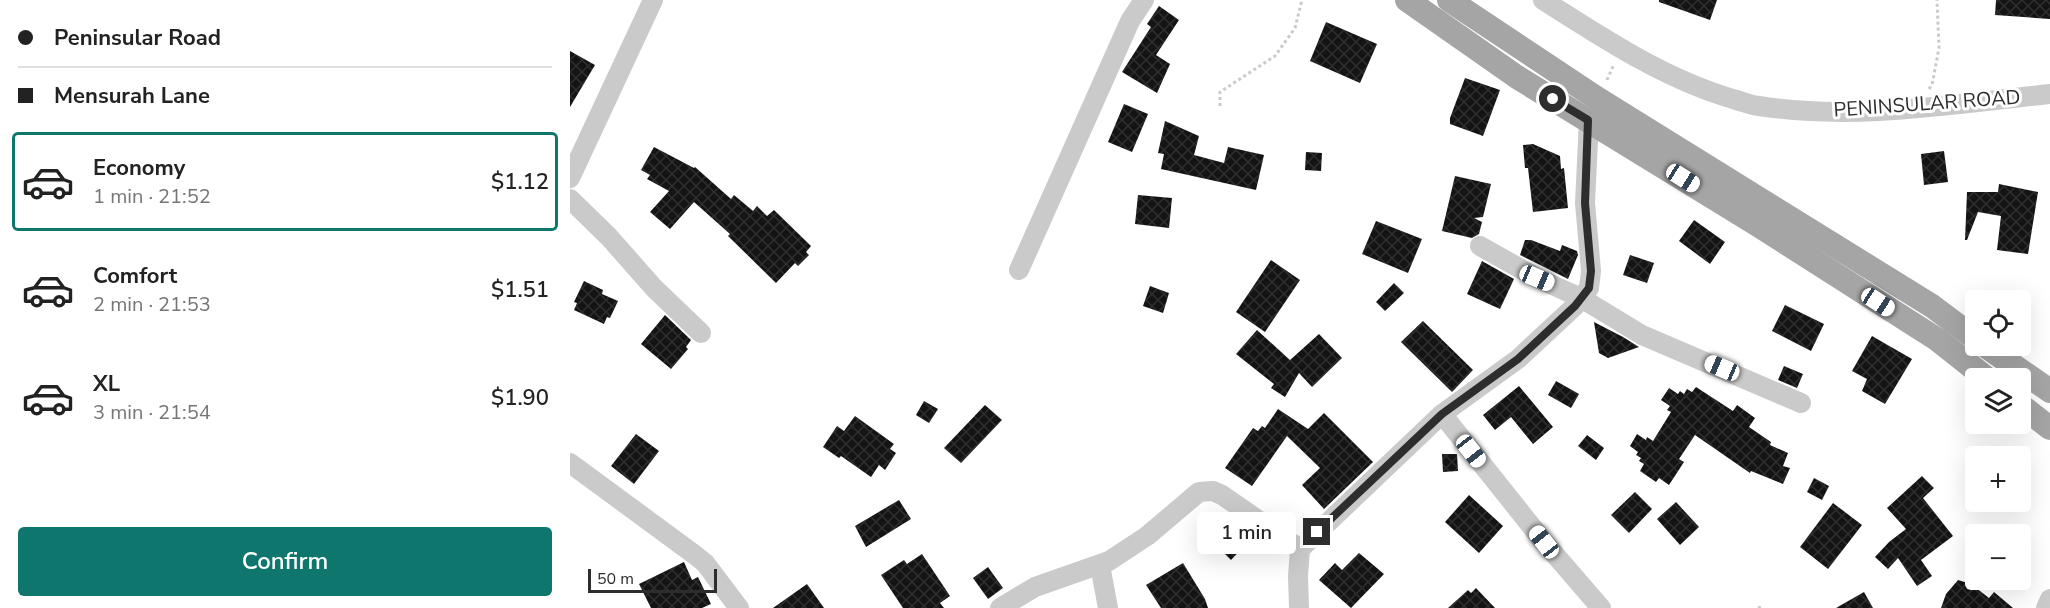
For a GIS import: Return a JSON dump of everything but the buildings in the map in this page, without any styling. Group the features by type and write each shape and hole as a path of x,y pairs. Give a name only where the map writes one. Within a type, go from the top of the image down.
{"main road":[{"path":"1407,0 1517,77 1593,110 1932,306 1965,331"},
{"path":"1449,0 1593,110 1758,225 1938,340 1973,368"},
{"path":"2000,356 2050,391"},
{"path":"2031,413 2050,428"}],"street":[{"path":"570,178 653,0"},
{"path":"1019,270 1130,21 1144,0"},
{"name":"PENINSULAR ROAD","path":"1543,0 1621,49 1685,81 1717,94 1758,106 1865,112 2050,94"},
{"path":"1299,608 1300,549 1442,414 1518,359 1589,288 1591,271 1585,203 1593,110"},
{"path":"570,199 609,237 654,288 701,333"},
{"path":"1480,246 1537,278 1581,297 1642,335 1801,403"},
{"path":"1442,414 1544,542 1601,608"},
{"path":"570,463 705,563 739,608"},
{"path":"1000,608 1035,586 1109,561 1147,536 1199,492 1213,491 1222,495 1300,549"},
{"path":"1100,565 1108,608"},
{"path":"2046,608 2050,599"}],"path":[{"path":"1220,106 1220,92 1275,56 1295,28 1302,0"},
{"path":"1915,107 1932,85 1939,48 1938,0"},
{"path":"1593,110 1621,49"}],"route":[{"path":"1317,532 1442,414 1518,359 1575,306 1589,288 1591,271 1585,203 1588,120 1553,99"}]}
